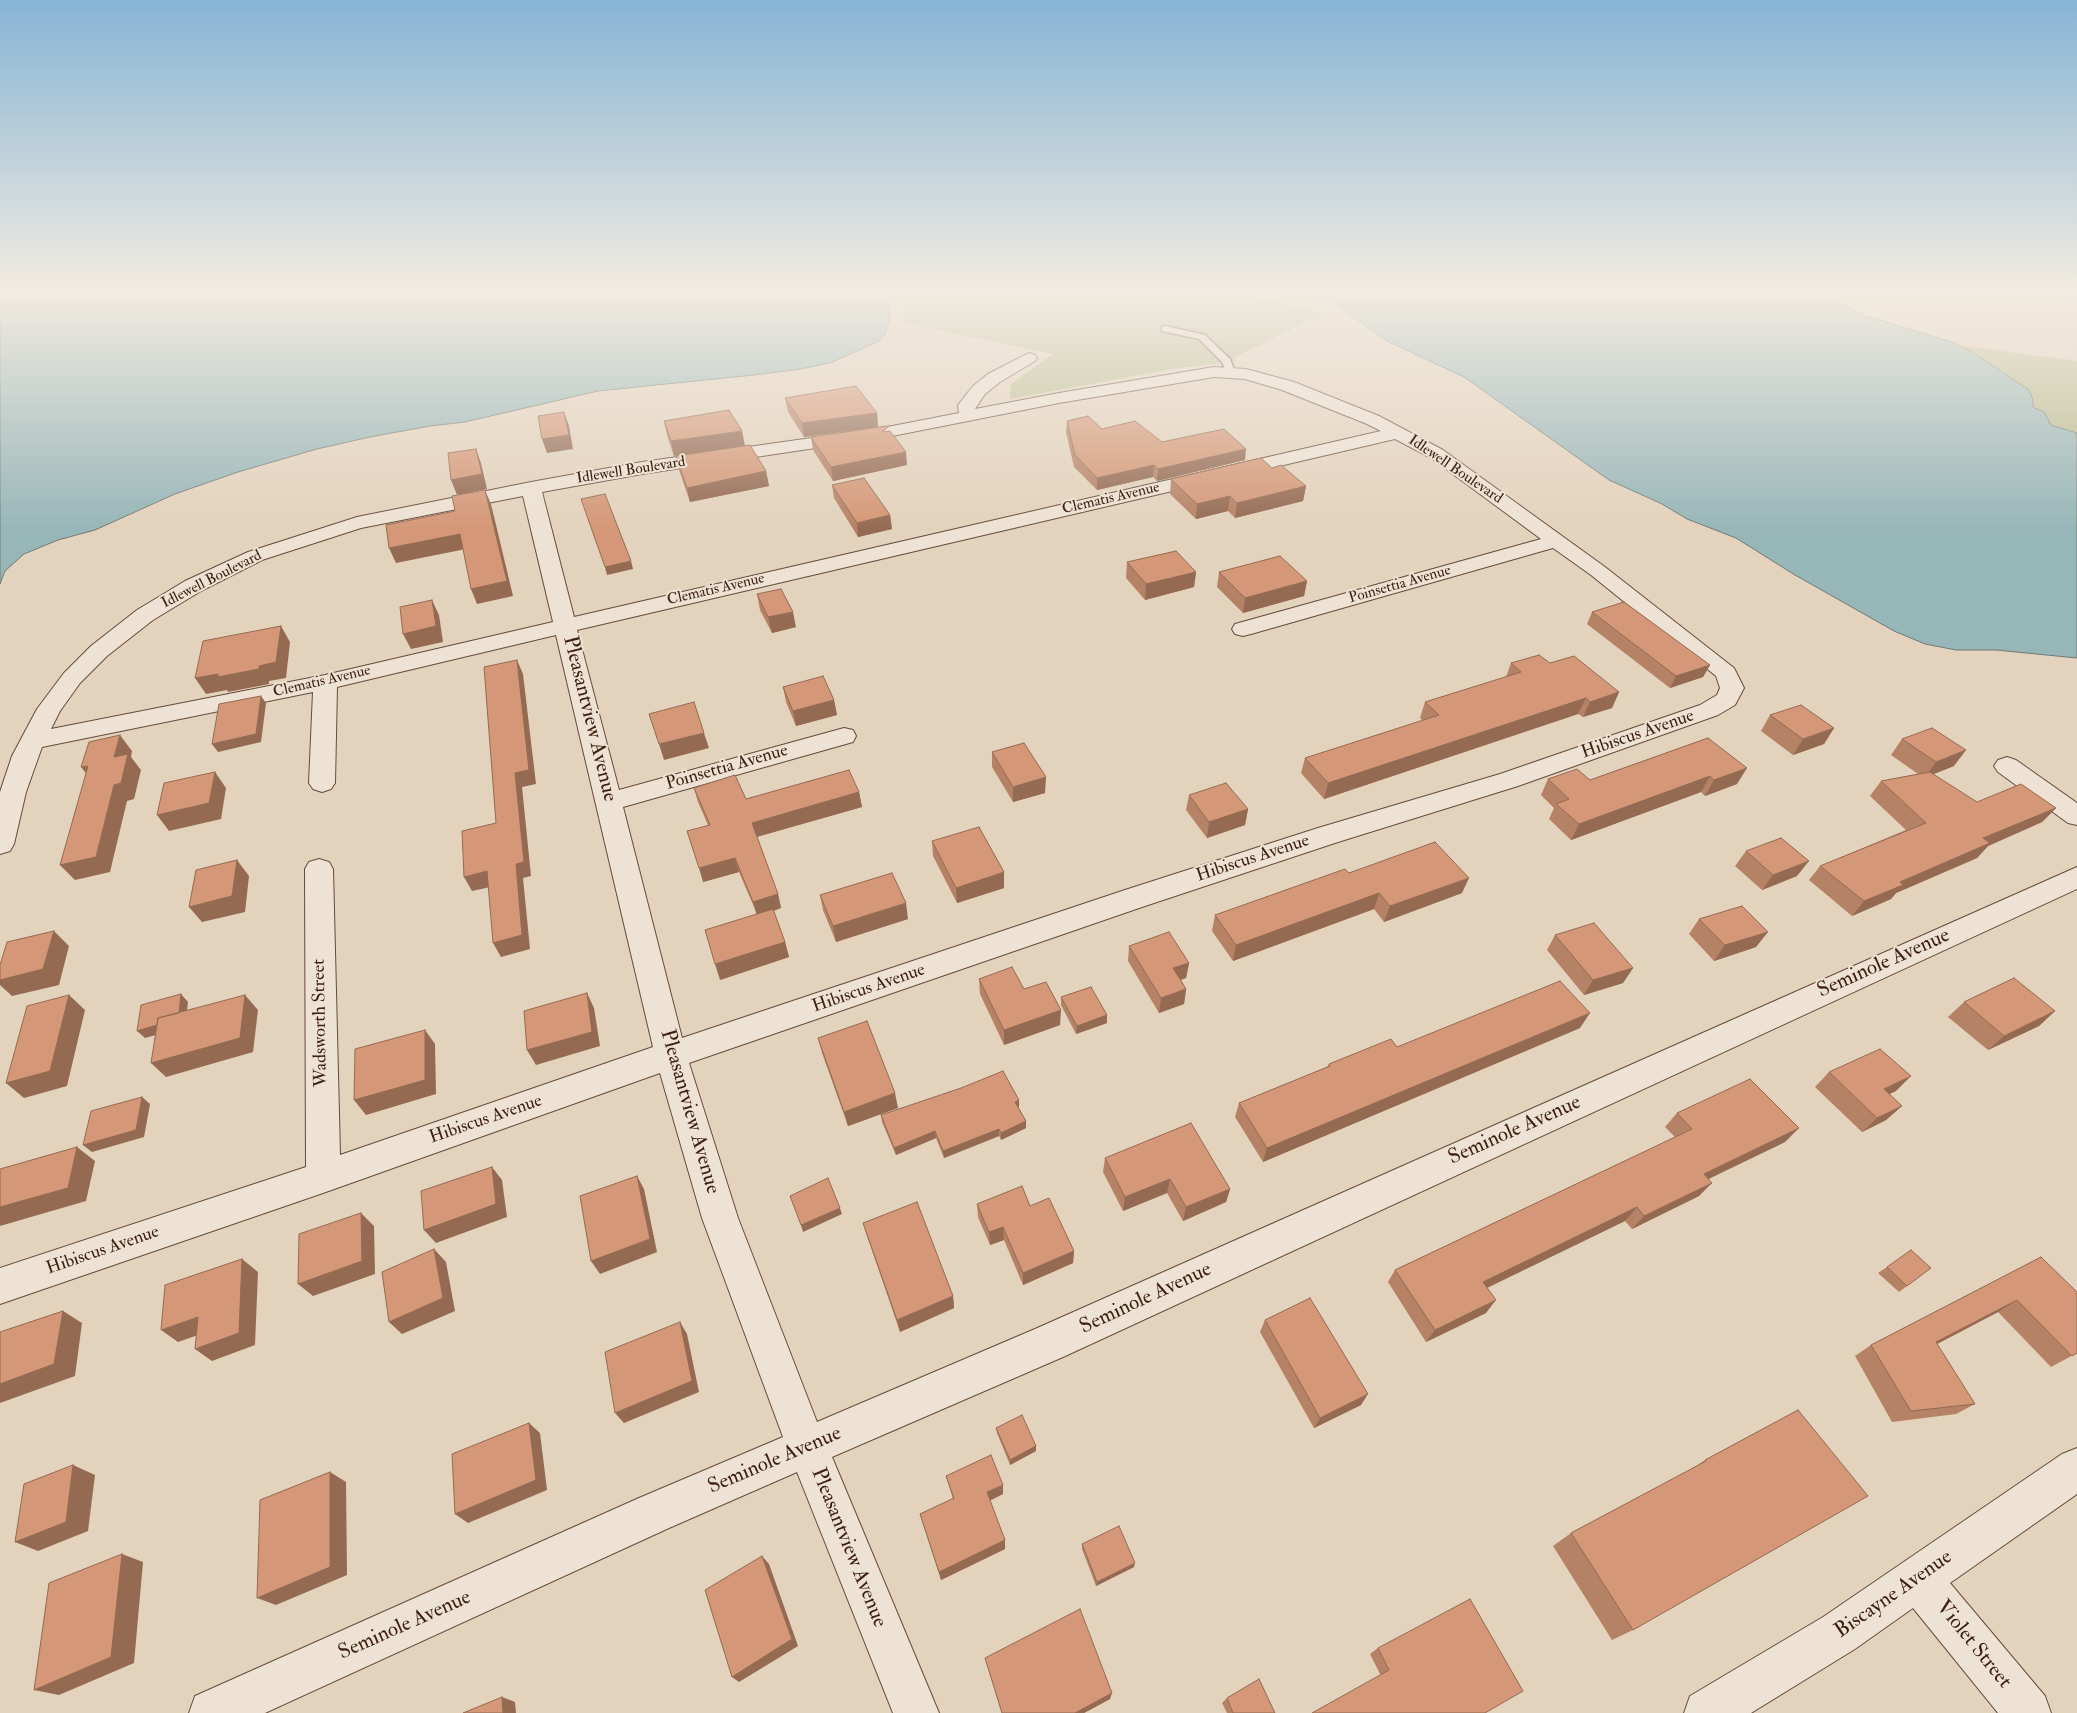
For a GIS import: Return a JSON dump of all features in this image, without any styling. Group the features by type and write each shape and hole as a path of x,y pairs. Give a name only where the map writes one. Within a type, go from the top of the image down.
{"street":[{"path":"969,416 966,409 967,405 979,390 1006,371"},
{"name":"Idlewell Boulevard","path":"0,844 18,774 40,724 60,693 99,651 145,615 241,562 277,548 357,523 531,488 660,466 882,433 1059,398 1194,375 1230,372 1256,375 1398,433 1448,462 1610,580 1714,662 1726,673 1732,688"},
{"name":"Clematis Avenue","path":"32,741 325,682 1398,433"},
{"name":"Pleasantview Avenue","path":"531,488 672,1056 731,1250 808,1447 916,1713"},
{"name":"Poinsettia Avenue","path":"1243,629 1556,541"},
{"path":"322,783 325,682"},
{"name":"Hibiscus Avenue","path":"0,1286 324,1177 1153,892 1328,835 1509,780 1709,710 1727,700 1732,688"},
{"name":"Poinsettia Avenue","path":"610,802 844,736"},
{"path":"2007,766 2077,816"},
{"name":"Wadsworth Street","path":"319,869 324,1177"},
{"name":"Seminole Avenue","path":"212,1713 654,1513 1049,1343 2077,877"},
{"name":"Biscayne Avenue","path":"1707,1713 1832,1638 2077,1469"},
{"name":"Violet Street","path":"1918,1578 2028,1713"}],"green space":[{"path":"1029,371 1161,371 1010,399 1011,384"},
{"path":"2001,371 2077,371 2077,433 2051,425 2044,412 2033,408"}],"water":[{"path":"0,371 786,371 598,391 465,422 430,426 317,449 238,472 175,494 95,530 58,540 24,554 5,571 0,584"},
{"path":"1451,371 2000,371 2029,390 2033,400 2033,407 2044,412 2051,425 2077,433 2077,658 1996,650 1956,650 1925,644 1894,631 1795,575 1736,538 1687,519 1662,504 1609,480 1464,377"}],"building":[{"path":"856,386 877,413 802,423 785,398"},
{"path":"729,410 742,431 671,441 664,421"},
{"path":"564,412 569,435 542,439 538,416"},
{"path":"1088,416 1102,429 1135,421 1162,442 1224,429 1246,449 1158,469 1154,465 1097,478 1075,455 1067,421"},
{"path":"888,427 882,432 890,431 906,452 831,467 811,437"},
{"path":"750,445 766,471 687,488 676,456"},
{"path":"476,449 482,474 451,480 448,453"},
{"path":"1261,458 1272,468 1281,465 1306,486 1237,503 1230,496 1197,504 1171,479"},
{"path":"864,478 890,515 857,523 832,485"},
{"path":"485,490 507,581 471,589 460,534 389,548 386,525 455,511 452,496"},
{"path":"605,494 631,561 605,567 581,499"},
{"path":"1176,551 1196,572 1146,584 1127,562"},
{"path":"1280,556 1307,581 1245,598 1219,572"},
{"path":"781,589 793,612 768,617 757,594"},
{"path":"432,600 436,626 403,634 400,607"},
{"path":"1624,602 1710,665 1676,676 1592,612"},
{"path":"281,626 276,662 259,666 259,669 218,677 218,674 195,678 203,641"},
{"path":"1539,655 1550,663 1574,656 1619,692 1590,702 1586,698 1328,783 1305,758 1439,715 1425,702 1521,672 1511,663"},
{"path":"517,660 529,770 515,773 524,862 516,864 522,935 493,943 487,871 464,877 462,831 496,823 484,667"},
{"path":"823,676 834,700 793,711 783,687"},
{"path":"261,696 256,734 212,744 219,704"},
{"path":"694,702 704,733 659,744 649,714"},
{"path":"1801,705 1834,728 1803,739 1770,715"},
{"path":"1932,728 1966,750 1936,762 1902,739"},
{"path":"120,735 114,757 128,754 121,783 114,785 96,857 60,865 88,766 81,767 89,742"},
{"path":"1708,738 1747,768 1714,780 1710,776 1579,824 1556,804 1569,799 1548,779 1577,769 1590,780"},
{"path":"1024,743 1046,777 1013,787 992,752"},
{"path":"849,770 859,792 752,823 778,894 753,902 735,858 699,868 687,831 710,825 694,788 735,775 746,799"},
{"path":"215,772 209,803 157,815 164,783"},
{"path":"1930,772 1977,802 2021,784 2056,808 1983,838 1990,843 1900,882 1903,885 1864,901 1820,866 1926,823 1881,781"},
{"path":"1226,783 1248,809 1209,822 1189,795"},
{"path":"979,827 1004,872 956,888 932,841"},
{"path":"1781,838 1809,861 1773,875 1746,851"},
{"path":"1435,842 1469,878 1390,906 1379,893 1236,945 1215,915 1345,869 1349,873"},
{"path":"237,860 232,896 189,907 196,870"},
{"path":"892,873 906,903 833,926 820,895"},
{"path":"1742,906 1768,932 1725,945 1699,919"},
{"path":"773,909 785,942 715,964 705,930"},
{"path":"1594,923 1633,968 1593,980 1555,935"},
{"path":"54,931 43,969 0,980 0,965 7,942"},
{"path":"1169,932 1189,963 1173,968 1186,989 1161,998 1129,946"},
{"path":"1012,967 1024,989 1046,982 1061,1010 1004,1030 979,979"},
{"path":"2014,978 2055,1011 2004,1036 1964,1002"},
{"path":"1560,981 1590,1013 1267,1148 1239,1103 1391,1039 1397,1047"},
{"path":"1091,987 1107,1015 1077,1026 1061,997"},
{"path":"587,993 592,1032 527,1050 524,1011"},
{"path":"181,994 179,1013 158,1018 157,1025 137,1031 141,1005"},
{"path":"69,995 50,1071 6,1083 27,1006"},
{"path":"245,995 240,1038 151,1063 158,1018"},
{"path":"867,1021 895,1093 844,1112 818,1038"},
{"path":"425,1030 425,1080 354,1100 355,1049"},
{"path":"1880,1049 1911,1076 1884,1089 1902,1106 1877,1118 1829,1072"},
{"path":"1003,1071 1019,1100 1015,1102 1026,1121 1001,1133 999,1129 943,1151 935,1131 894,1148 881,1115 961,1088"},
{"path":"1750,1079 1799,1128 1704,1174 1712,1183 1644,1216 1637,1207 1483,1282 1496,1300 1435,1330 1395,1270 1692,1129 1677,1113"},
{"path":"142,1097 136,1130 83,1145 91,1111"},
{"path":"1191,1123 1230,1189 1186,1207 1170,1179 1125,1197 1105,1158"},
{"path":"77,1147 68,1188 0,1207 0,1169"},
{"path":"492,1167 496,1204 424,1230 421,1191"},
{"path":"637,1176 650,1239 591,1261 580,1196"},
{"path":"828,1178 840,1208 801,1225 790,1196"},
{"path":"1022,1186 1030,1206 1049,1198 1074,1251 1023,1273 1003,1227 989,1232 977,1204"},
{"path":"917,1202 953,1296 897,1320 863,1223"},
{"path":"361,1213 362,1261 298,1284 299,1234"},
{"path":"434,1249 443,1298 389,1322 382,1272"},
{"path":"1911,1250 1931,1268 1907,1286 1887,1267"},
{"path":"2041,1257 2077,1292 2077,1353 2072,1356 2017,1300 1936,1342 1975,1404 1911,1411 1871,1345"},
{"path":"242,1259 239,1333 195,1349 198,1317 161,1330 165,1285"},
{"path":"1310,1298 1368,1394 1320,1418 1265,1320"},
{"path":"63,1311 54,1364 0,1384 0,1332"},
{"path":"680,1322 692,1381 615,1413 605,1352"},
{"path":"1798,1410 1868,1496 1633,1630 1571,1533"},
{"path":"1022,1415 1036,1446 1010,1460 996,1428"},
{"path":"529,1423 536,1480 455,1514 452,1454"},
{"path":"991,1455 1003,1485 987,1492 1005,1540 939,1572 920,1514 954,1498 946,1476"},
{"path":"73,1465 66,1522 15,1542 24,1484"},
{"path":"330,1472 330,1567 257,1598 260,1500"},
{"path":"1119,1526 1135,1563 1097,1582 1082,1544"},
{"path":"122,1554 111,1657 34,1690 49,1583"},
{"path":"762,1556 792,1639 732,1677 705,1590"},
{"path":"1470,1599 1523,1691 1485,1713 1312,1713 1389,1670 1378,1648"},
{"path":"1080,1609 1112,1693 1075,1713 1002,1713 985,1658"},
{"path":"1259,1679 1275,1713 1233,1713 1227,1698"},
{"path":"502,1697 503,1713 463,1713"}]}
